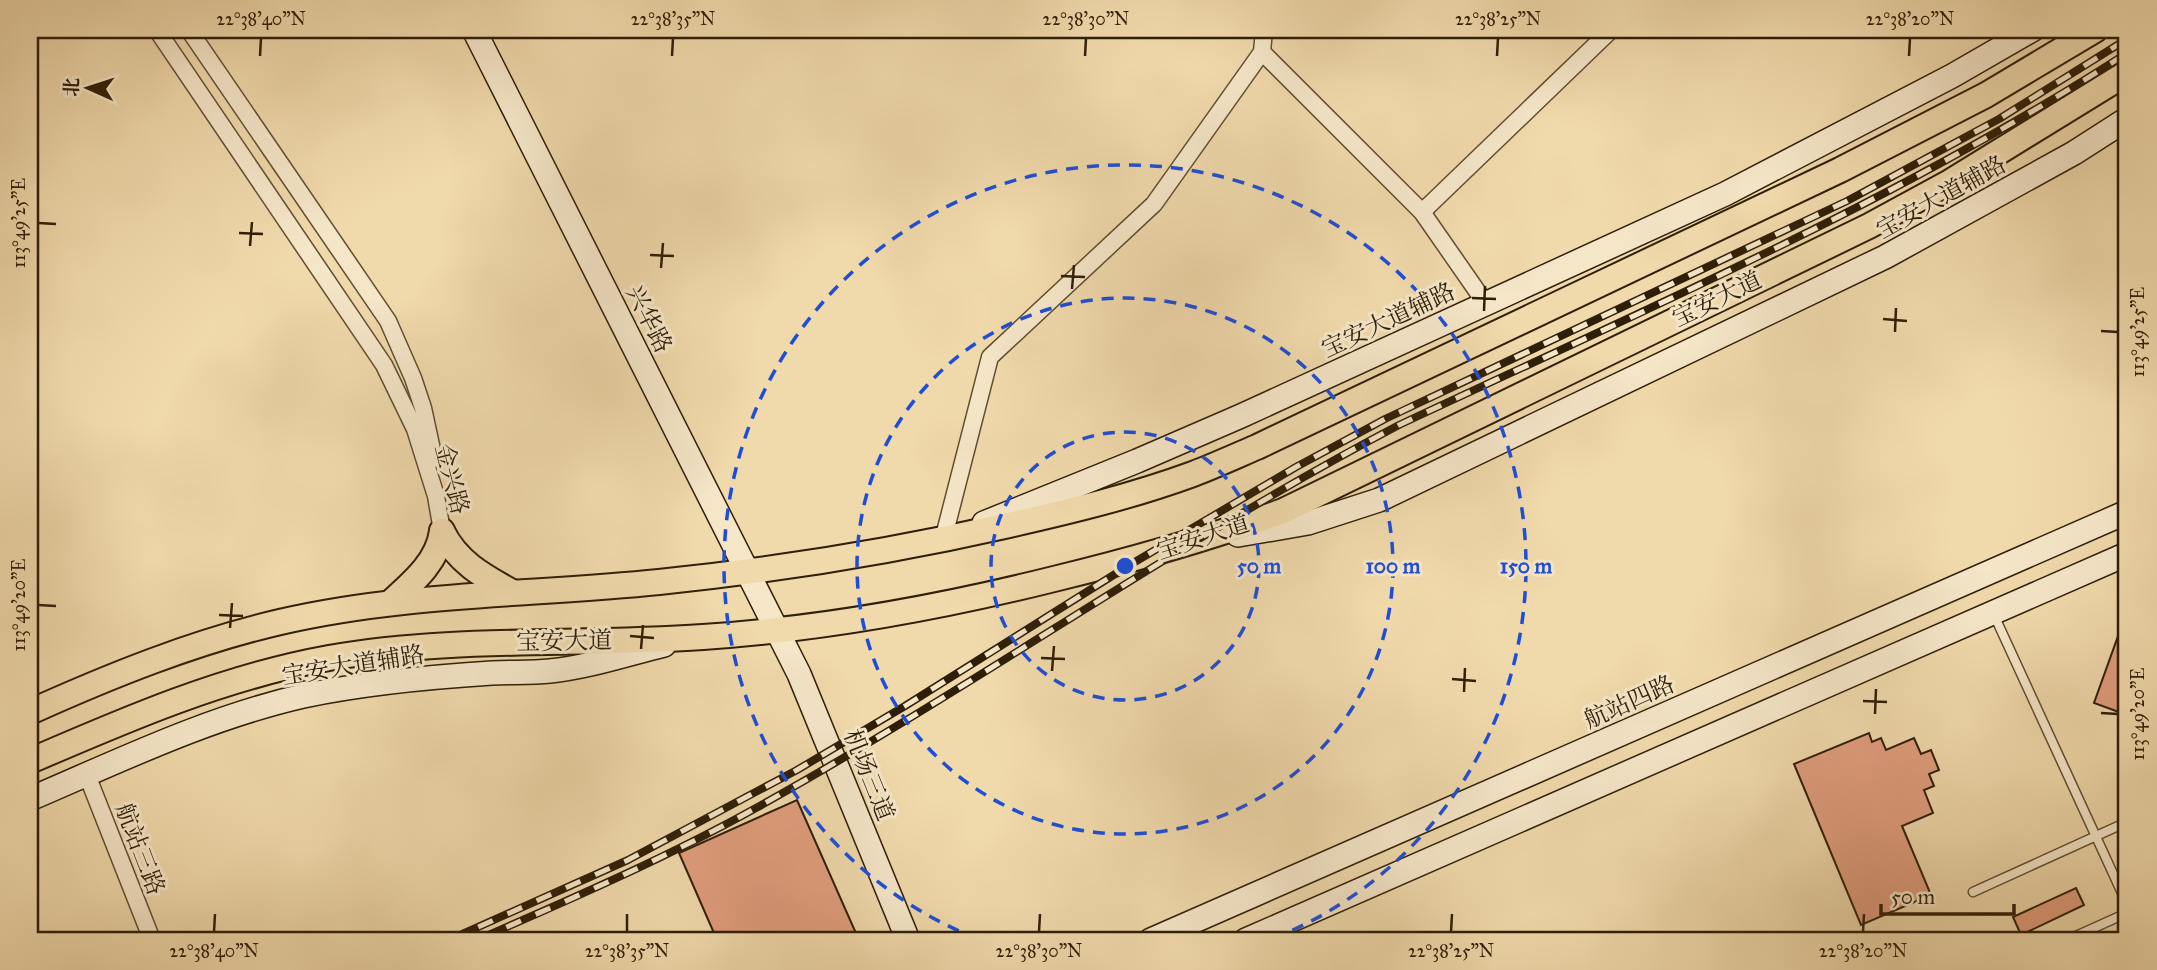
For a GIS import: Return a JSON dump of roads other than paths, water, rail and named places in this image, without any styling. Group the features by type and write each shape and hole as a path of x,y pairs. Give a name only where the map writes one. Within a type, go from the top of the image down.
{"main road":[{"name":"宝安大道","path":"30,712 198,645 281,622 390,603 658,582 845,558 943,540 1128,495 1194,474 1257,447 1840,170 1986,95 2095,30"},
{"name":"宝安大道","path":"30,761 213,687 266,671 329,658 458,643 698,638 854,622 1012,590 1193,542 1283,510 1869,226 1950,182 2127,73"},
{"path":"442,531 450,546 473,570 512,592"},
{"path":"390,603 420,576 440,544 442,531"}],"street":[{"name":"金兴路","path":"157,30 384,365 415,429 433,485 442,531"},
{"name":"金兴路","path":"189,30 388,321 423,408 436,469 442,531"},
{"name":"兴华路","path":"474,30 778,631"},
{"path":"943,540 990,357 1154,204 1262,51 1264,30"},
{"path":"1422,212 1611,30"},
{"name":"宝安大道辅路","path":"943,540 1160,452 1725,194 1952,76 2032,30"},
{"path":"1262,51 1422,212 1486,304"},
{"name":"宝安大道辅路","path":"1193,542 1308,523 1379,500 1885,257 2074,153 2127,119"},
{"name":"航站四路","path":"1151,940 2127,512"},
{"path":"1246,940 2127,554"},
{"name":"机场三道","path":"778,631 799,674 908,940"},
{"name":"宝安大道辅路","path":"30,799 212,723 302,696 436,678 549,671 698,638"},
{"name":"航站三路","path":"87,775 152,940"}],"lane":[{"path":"1993,613 2127,904"},
{"path":"1973,892 2127,822"},
{"path":"2067,940 2127,913"}],"railway":[{"path":"449,940 628,860 797,770 905,706 1128,566 1296,467 1385,419 1847,201 1999,119 2127,39"},
{"path":"477,940 653,861 756,808 837,762 1236,517 1399,425 1678,295 1861,205 2040,107 2127,53"}]}
